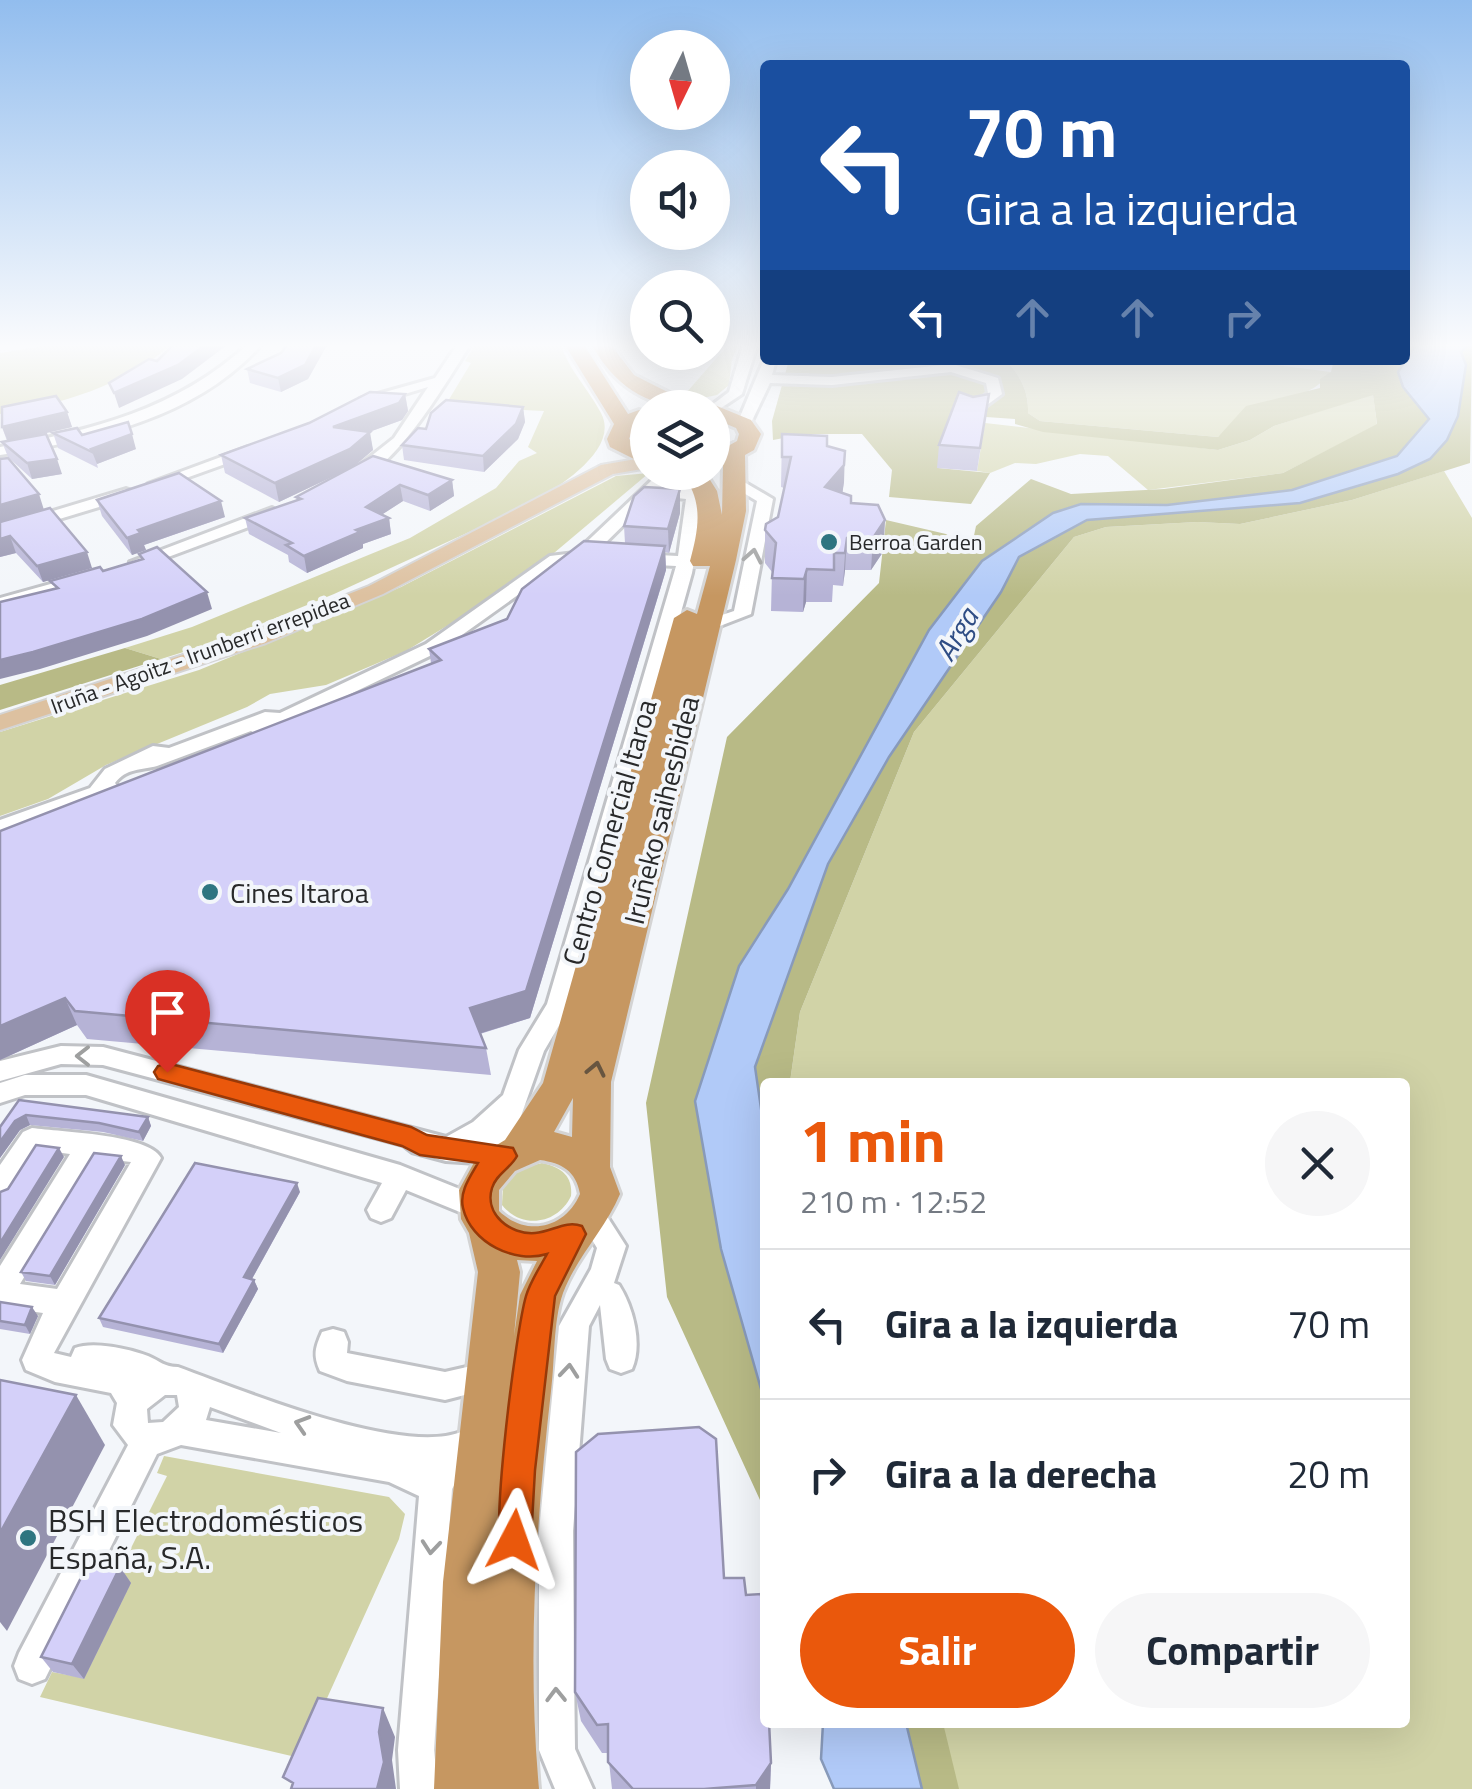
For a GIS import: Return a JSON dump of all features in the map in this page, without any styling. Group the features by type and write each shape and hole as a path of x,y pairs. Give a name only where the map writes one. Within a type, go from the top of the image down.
{"highway":[{"path":"619,428 622,447 630,451"},
{"path":"621,432 626,428"},
{"name":"Iruñeko saihesbidea","path":"730,461 746,445 750,434 747,428"},
{"name":"Iruñeko saihesbidea","path":"592,1166 592,1082 708,626 734,511 730,488"},
{"name":"Iruñeko saihesbidea","path":"501,1157 545,1116 562,1083 708,537 710,507 706,490"},
{"path":"461,1789 468,1582 467,1443 489,1376 499,1272 482,1218 478,1187 501,1157 560,1146 592,1166 600,1194 540,1295 518,1470 506,1711 512,1789"},
{"path":"482,1218 518,1244 536,1245 582,1225"}],"main road":[{"name":"Iruña - Agoitz - Irunberri errepidea","path":"559,496 608,453 621,432"},
{"name":"Iruña - Agoitz - Irunberri errepidea","path":"0,723 258,638 376,590 608,470 630,465"}],"street":[{"path":"0,450 97,428"},
{"path":"346,481 400,442 408,428"},
{"path":"0,532 134,492 270,442"},
{"path":"582,556 647,490"},
{"name":"Centro Comercial Itaroa","path":"501,1157 532,1050 559,1006 591,855 646,671 685,562 692,528 678,490"},
{"path":"128,565 290,507"},
{"path":"0,828 319,705 432,648 556,560 582,556 685,562"},
{"path":"0,604 94,577"},
{"path":"150,762 262,719 319,705"},
{"path":"97,793 112,773 140,758 238,720"},
{"path":"0,1071 61,1056 103,1056 433,1147 502,1115 518,1096"},
{"path":"0,1093 48,1083 86,1086 156,1104 412,1180 482,1218"},
{"path":"412,1180 402,1162 188,1096 406,1147 501,1157"},
{"path":"0,1188 32,1139 142,1153 148,1158 42,1342 37,1360 55,1368 120,1381 134,1401"},
{"path":"64,1303 0,1292 89,1146"},
{"path":"381,1210 412,1180"},
{"path":"574,1789 557,1750 556,1531 574,1326 580,1306 597,1291 608,1270 612,1246 582,1225"},
{"path":"597,1291 609,1294 617,1307 621,1360"},
{"path":"42,1342 51,1352 142,1368 175,1385 396,1452 467,1443"},
{"path":"333,1342 331,1360 347,1368 445,1386 489,1376"},
{"path":"175,1385 194,1408 180,1430 164,1438 146,1440 129,1426 134,1401 145,1389 175,1385"},
{"path":"180,1430 390,1467 436,1486"},
{"path":"32,1666 146,1440"},
{"path":"419,1789 416,1750 436,1486 467,1443"}],"green space":[{"path":"536,428 604,428 602,440 585,464 537,501 334,594 222,640 161,659 125,648 192,627 410,538 496,488 519,461 537,453 528,447"},
{"path":"772,428 952,428 938,468 990,473 971,504 889,497 892,470 862,434 805,434 773,440"},
{"path":"984,428 1032,428 1218,450 1250,440 1270,428 1370,428 1283,473 1148,490 1108,456 1080,454 1036,464 1015,463 990,473 977,471"},
{"path":"1031,428 1123,428 1218,437 1226,428 1270,428 1250,440 1218,450"},
{"path":"1123,428 1229,428 1218,437"},
{"path":"1368,428 1420,428 1397,456 1291,490 1166,505 1081,504 982,561 929,630 788,889 739,966 695,1101 721,1249 760,1386 760,1500 667,1297 646,1103 727,737 879,583 886,520 946,534 971,550 976,526 1031,479 1071,494 1164,489 1283,473"},
{"path":"1452,428 1471,428 1470,463 1352,500 1240,524 1106,527 1074,537 914,732 800,1012 791,1078 760,1078 760,1102 755,1068 828,864 889,757 1001,592 1019,557 1087,520 1300,503 1398,474 1430,459"},
{"path":"1444,471 1472,518 1472,1789 955,1789 939,1728 1410,1728 1410,1078 791,1078 800,1012 914,732 1074,537 1106,527 1240,524 1352,500"},
{"path":"630,475 630,489 554,553 494,597 406,651 326,685 270,694 106,765 48,799 0,816 0,732 199,670 401,587 616,476"},
{"path":"125,648 161,659 0,710 0,685"},
{"path":"542,1163 564,1173 571,1196 549,1218 519,1218 502,1205 503,1185 518,1169"},
{"path":"164,1456 389,1497 405,1514 399,1539 300,1758 40,1697 52,1672 84,1678 130,1584 115,1580 167,1476 157,1473"},
{"path":"907,1728 944,1728 959,1789 922,1789"}],"water":[{"name":"Arga","path":"1421,428 1452,428 1430,459 1398,474 1300,503 1087,520 1019,557 1001,592 889,757 828,864 755,1067 760,1102 760,1386 721,1249 695,1101 739,966 788,889 929,630 982,561 1053,513 1081,504 1167,505 1292,490 1397,456"},
{"path":"823,1728 907,1728 922,1789 834,1789 821,1759"}],"building":[{"path":"77,428 82,435 105,428 130,428 132,434 91,449 94,453 53,433"},
{"path":"294,428 370,432 350,449 275,483 221,455"},
{"path":"418,428 511,428 483,456 402,445"},
{"path":"945,428 983,428 980,448 939,445"},
{"path":"46,434 57,459 27,463 2,442"},
{"path":"782,434 827,436 827,446 845,451 844,465 825,487 851,496 851,503 878,505 885,520 873,538 847,538 845,553 834,553 834,570 807,569 804,579 772,578 776,543 765,530 766,524 778,517 791,457 782,457"},
{"path":"373,456 452,480 428,495 400,485 366,507 389,518 304,556 286,545 292,543 245,518 301,499 296,497"},
{"path":"8,458 39,494 0,505 0,459"},
{"path":"179,473 221,501 138,530 141,533 127,538 97,500"},
{"path":"641,490 680,490 668,529 624,526 634,496"},
{"path":"50,508 87,552 37,566 10,536 0,539 0,522"},
{"path":"584,541 665,546 526,991 470,1008 486,1048 75,1011 65,998 0,1026 0,831 441,660 429,649 507,619 522,589"},
{"path":"157,547 207,592 142,619 0,660 0,602 58,588 50,581 143,559 139,554"},
{"path":"19,1100 148,1117 139,1132 26,1115 15,1121 0,1142 0,1127"},
{"path":"36,1145 59,1148 0,1243 0,1192 8,1189"},
{"path":"94,1153 121,1156 50,1276 21,1272"},
{"path":"195,1163 297,1183 244,1277 254,1280 219,1344 99,1318"},
{"path":"0,1302 32,1307 25,1325 0,1321"},
{"path":"0,1380 76,1395 0,1533"},
{"path":"699,1427 716,1439 724,1578 744,1578 746,1595 760,1594 760,1728 769,1728 771,1763 756,1785 633,1789 608,1762 608,1724 597,1725 575,1692 576,1452 598,1434"},
{"path":"90,1560 120,1567 72,1664 41,1657"},
{"path":"318,1698 383,1708 379,1732 384,1762 377,1789 291,1789 293,1783 283,1777"}],"place":[{"name":"Berroa Garden","path":"829,542"},
{"name":"Cines Itaroa","path":"210,892"},
{"name":"BSH Electrodomésticos España, S.A.","path":"28,1538"}],"route":[{"path":"167,1072 411,1138 420,1144 503,1156 478,1187 477,1208 488,1228 518,1244 555,1242 572,1234 540,1295 518,1470 514,1540"}]}
